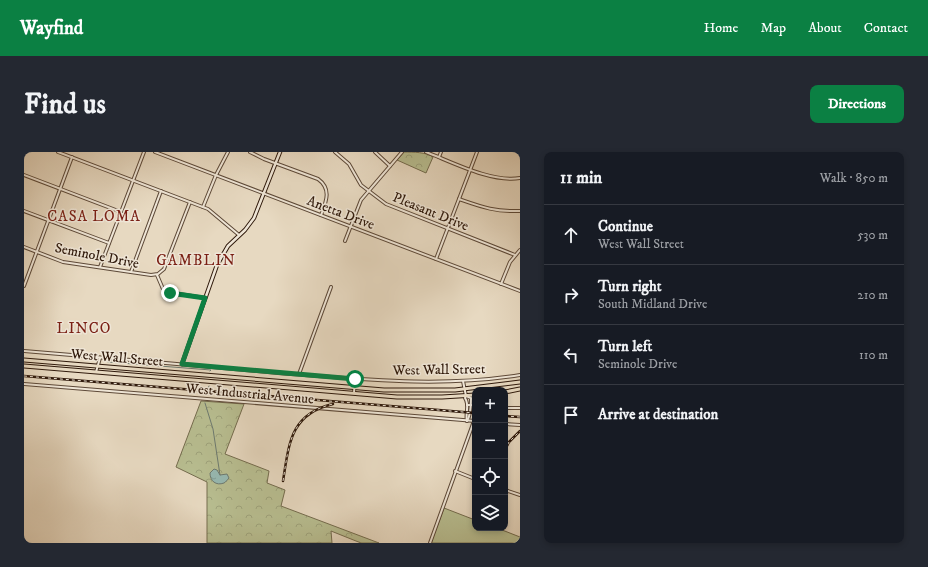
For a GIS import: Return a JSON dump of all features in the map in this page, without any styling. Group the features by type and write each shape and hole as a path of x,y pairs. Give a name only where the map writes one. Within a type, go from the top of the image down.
{"main road":[{"path":"182,364 220,258 228,246 248,227 253,219 280,152"},
{"name":"West Wall Street","path":"24,360 354,388 409,391 465,389 520,382"},
{"name":"West Wall Street","path":"24,366 414,398 472,395"},
{"path":"508,391 520,389"}],"street":[{"path":"58,152 208,209 239,235"},
{"path":"100,267 144,152"},
{"name":"Anetta Drive","path":"155,152 520,291"},
{"path":"203,207 216,175 228,152"},
{"path":"250,152 318,179 323,183 328,192 321,215"},
{"name":"Pleasant Drive","path":"335,152 346,161 358,180 368,191 391,207 515,255"},
{"path":"375,152 390,166"},
{"path":"346,241 360,203 368,191 402,152"},
{"path":"426,152 501,179 511,180 520,178"},
{"path":"439,157 441,152"},
{"path":"436,259 477,152"},
{"path":"24,286 72,157"},
{"path":"24,175 121,212"},
{"path":"131,272 161,191"},
{"path":"459,199 487,209 502,212 520,211"},
{"path":"157,275 164,269 190,202"},
{"path":"24,211 109,243"},
{"name":"Seminole Drive","path":"24,247 63,262 157,275 163,288 167,292 205,298"},
{"path":"501,284 507,267 520,250"},
{"path":"298,374 331,287"},
{"name":"West Wall Street","path":"24,351 355,379 413,382 463,381 520,375"},
{"path":"96,373 100,358"},
{"path":"354,394 355,379"},
{"path":"463,381 467,405 467,421"},
{"name":"West Industrial Avenue","path":"24,384 472,421"},
{"path":"466,396 471,398 469,418 467,421"},
{"path":"508,408 520,408"},
{"path":"430,543 473,423"},
{"path":"508,424 520,425"},
{"path":"455,471 472,477"},
{"path":"508,491 520,495"}],"green space":[{"path":"404,152 423,153 433,157 426,173 397,160"},
{"path":"201,401 244,404 225,454 269,471 267,483 285,490 281,506 379,543 361,543 331,531 332,543 207,543 207,482 176,467"},
{"path":"444,508 472,519 472,531 505,531 520,537 520,543 431,543"}],"water":[{"path":"214,469 217,470 220,475 227,474 229,478 226,482 218,484 212,480 210,473"}],"waterway":[{"path":"108,362 211,370 210,371"},
{"path":"206,394 209,386"},
{"path":"205,403 213,429 220,475"}],"railway":[{"path":"24,376 472,413"},
{"path":"283,481 287,455 294,432 308,415 333,404"},
{"path":"508,416 520,417"},
{"path":"508,444 520,431"}],"district":[{"name":"CASA LOMA","path":"94,216"},
{"name":"GAMBLIN","path":"196,260"},
{"name":"LINCO","path":"84,328"}],"route":[{"path":"170,293 205,298 182,364 355,379"}]}
